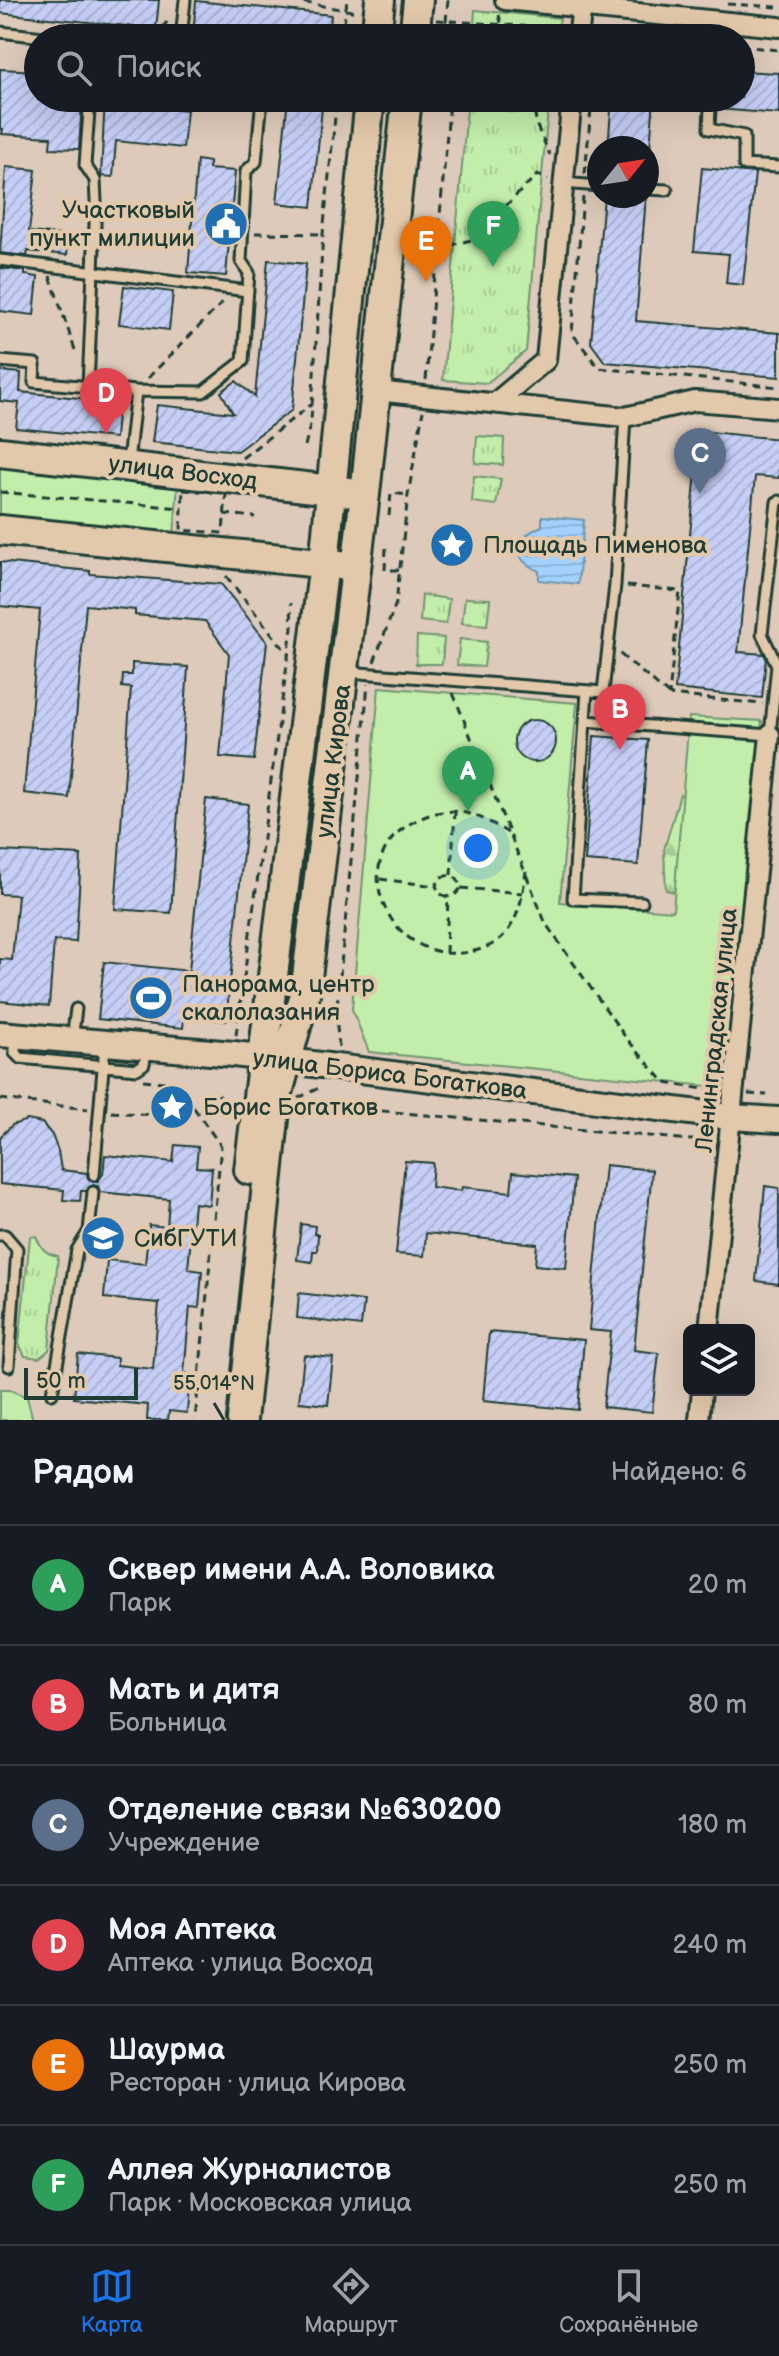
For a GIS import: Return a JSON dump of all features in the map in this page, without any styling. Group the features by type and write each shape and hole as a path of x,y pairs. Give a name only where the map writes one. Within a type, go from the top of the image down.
{"main road":[{"path":"377,24 380,0"},
{"path":"415,24 418,0"},
{"name":"улица Кирова","path":"225,1420 274,1060 369,112"},
{"name":"улица Кирова","path":"242,1420 276,1100 274,1060 305,994 357,673 356,567 406,112"},
{"name":"улица Восход","path":"0,452 365,494"},
{"path":"0,530 356,567"},
{"name":"улица Бориса Богаткова","path":"8,1034 72,1040 105,1054 148,1045 730,1117 779,1120"}],"street":[{"path":"504,3 576,3 688,24"},
{"path":"572,24 576,3"},
{"path":"755,28 779,27"},
{"path":"496,402 546,360 571,112"},
{"path":"376,391 625,417 695,401 779,408"},
{"name":"Ленинградская улица","path":"710,1324 770,735"},
{"path":"699,1420 701,1396"}],"lane":[{"path":"183,24 185,2"},
{"path":"0,32 24,35"},
{"path":"88,112 85,165 95,180 96,201 88,387"},
{"path":"0,361 35,364 34,382 136,391 203,392 243,361 249,273 241,261 246,171 256,162 261,112"},
{"path":"710,112 709,129 744,136 744,165 779,167"},
{"path":"563,183 585,185"},
{"path":"659,190 667,190"},
{"path":"78,269 79,256"},
{"path":"0,260 248,291"},
{"path":"128,466 136,391"},
{"path":"357,673 603,692 615,585 625,417"},
{"path":"585,721 770,735 778,664 762,634 779,501"},
{"path":"587,691 573,899 642,902"},
{"path":"72,1040 76,1009"},
{"path":"8,1034 20,1058 105,1054 94,1175"},
{"path":"52,1394 77,1250 89,1231 93,1192"},
{"path":"0,1235 5,1235 17,1249 9,1366"}],"path":[{"path":"290,0 345,9"},
{"path":"343,24 347,0"},
{"path":"448,0 446,21 449,24"},
{"path":"165,24 185,2"},
{"path":"446,21 501,24 504,3"},
{"path":"755,47 779,50"},
{"path":"305,446 311,421 323,234 336,112"},
{"path":"449,112 425,397 408,495 396,603 357,673 336,1017 340,1039 337,1067 324,1085 291,1102 728,1144"},
{"path":"534,112 537,126 550,154"},
{"path":"591,112 572,333 599,368 779,387"},
{"path":"436,249 471,240 537,175 563,183"},
{"path":"243,232 323,234"},
{"path":"49,273 88,387"},
{"path":"136,391 235,289"},
{"path":"241,459 312,404"},
{"path":"181,530 183,490"},
{"path":"0,492 182,508"},
{"path":"389,516 391,493 408,495"},
{"path":"224,514 255,517"},
{"path":"386,548 385,570 400,570"},
{"path":"224,573 288,654"},
{"path":"615,585 680,591 669,695"},
{"path":"235,1041 293,616 291,603"},
{"path":"608,643 669,695 773,705"},
{"path":"452,689 546,924 626,1038 665,1083"},
{"path":"508,833 483,817 455,812 439,810 415,821 395,834 382,852 378,879 386,910 401,932 420,947 446,954 464,954 488,948 503,938 515,923 526,870"},
{"path":"451,875 455,812"},
{"path":"436,886 441,877 451,875 461,888"},
{"path":"378,879 436,886"},
{"path":"436,886 440,894 448,897 461,888"},
{"path":"461,888 523,893"},
{"path":"446,954 448,897"},
{"path":"171,1083 194,1108 221,1146 195,1420"},
{"path":"0,1099 168,1116 194,1108 226,1092"}],"green space":[{"path":"475,10 560,18 559,24 474,24"},
{"path":"467,112 548,112 526,351 487,383 443,380"},
{"path":"477,436 504,438 503,465 475,463"},
{"path":"0,467 178,483 174,536 0,521"},
{"path":"474,476 501,479 496,505 472,502"},
{"path":"422,595 449,599 446,624 420,621"},
{"path":"465,598 490,599 487,625 462,623"},
{"path":"417,636 444,638 442,664 416,664"},
{"path":"460,639 487,642 484,667 457,665"},
{"path":"379,687 577,703 560,902 673,911 689,717 762,721 727,1088 369,1052 352,1009"},
{"path":"680,794 695,803 692,896 666,890 664,850"},
{"path":"36,1236 44,1250 58,1256 49,1350 39,1358 25,1356 19,1344 30,1237"},
{"path":"0,1390 10,1390 27,1397 33,1420 0,1420"}],"water":[{"path":"542,516 584,520 578,584 539,580 539,571 519,554 521,541 542,526"}],"building":[{"path":"0,0 159,0 157,24 107,24 0,13"},
{"path":"196,1 331,15 330,24 194,24"},
{"path":"0,69 24,70 24,112 81,112 79,149 50,148 51,137 2,134 3,129 0,129"},
{"path":"755,72 779,73 779,114 754,112"},
{"path":"104,112 187,112 183,148 116,141 113,177 101,176"},
{"path":"287,112 322,112 312,207 277,203"},
{"path":"611,112 653,112 651,136 609,136"},
{"path":"197,160 209,162 209,169 235,171 226,276 188,273"},
{"path":"6,167 36,170 29,232 69,236 67,255 28,251 27,256 0,253"},
{"path":"702,168 755,173 743,285 726,283 729,254 694,251"},
{"path":"603,208 645,208 636,321 779,333 779,377 605,362 591,343"},
{"path":"268,260 306,264 292,410 237,451 152,442 157,405 233,413 221,392 236,381 255,397"},
{"path":"0,268 25,271 25,275 38,277 34,315 0,311"},
{"path":"124,286 173,292 169,330 119,324"},
{"path":"0,371 21,373 20,392 118,402 115,438 16,428 19,403 0,401"},
{"path":"700,431 779,439 779,478 755,476 738,652 764,654 762,698 675,689"},
{"path":"0,562 90,571 90,574 221,584 267,642 254,760 220,757 229,654 205,621 135,615 135,610 86,605 69,798 24,793 40,610 0,606"},
{"path":"132,663 188,667 171,913 115,909 131,688 122,687 123,675 132,675"},
{"path":"535,720 550,726 556,741 550,756 535,762 520,756 514,741 520,726"},
{"path":"594,736 648,740 638,865 585,861"},
{"path":"206,799 248,804 226,1021 184,1016 183,1028 98,1019 104,962 189,971"},
{"path":"0,851 81,855 76,942 54,941 49,1006 0,1001 0,959 12,960 18,895 0,894"},
{"path":"27,1120 42,1123 52,1135 61,1170 87,1173 88,1179 93,1182 103,1174 105,1155 173,1162 175,1145 198,1147 196,1167 212,1168 209,1205 194,1203 188,1269 202,1271 199,1308 190,1307 184,1373 190,1374 187,1413 169,1411 168,1420 147,1420 148,1405 74,1398 78,1354 117,1358 117,1365 153,1369 159,1303 104,1298 107,1260 145,1264 149,1225 167,1227 169,1199 100,1192 98,1186 93,1185 81,1191 80,1201 63,1200 64,1190 0,1184 0,1137 12,1125"},
{"path":"405,1161 433,1163 431,1187 461,1191 462,1187 511,1192 513,1172 574,1178 566,1268 535,1265 537,1244 426,1233 424,1256 396,1254"},
{"path":"605,1165 652,1170 634,1350 659,1353 652,1412 603,1407 611,1332 589,1330"},
{"path":"765,1186 779,1188 779,1284 756,1281"},
{"path":"301,1224 315,1226 314,1234 318,1234 317,1251 313,1251 312,1262 297,1260"},
{"path":"299,1293 364,1301 361,1326 297,1318"},
{"path":"489,1332 584,1340 578,1410 483,1401"},
{"path":"304,1355 333,1358 328,1405 299,1402"}],"place":[{"name":"Участковый пункт милиции","path":"226,224"},
{"name":"Аллея Журналистов","path":"493,267"},
{"name":"Шаурма","path":"426,282"},
{"name":"Моя Аптека","path":"106,434"},
{"name":"Отделение связи №630200","path":"700,494"},
{"name":"Площадь Пименова","path":"452,545"},
{"name":"Мать и дитя","path":"620,750"},
{"name":"Cквер имени А.А. Воловика","path":"468,812"},
{"name":"Панорама, центр скалолазания","path":"151,998"},
{"name":"Борис Богатков","path":"172,1107"},
{"name":"СибГУТИ","path":"103,1238"}]}
